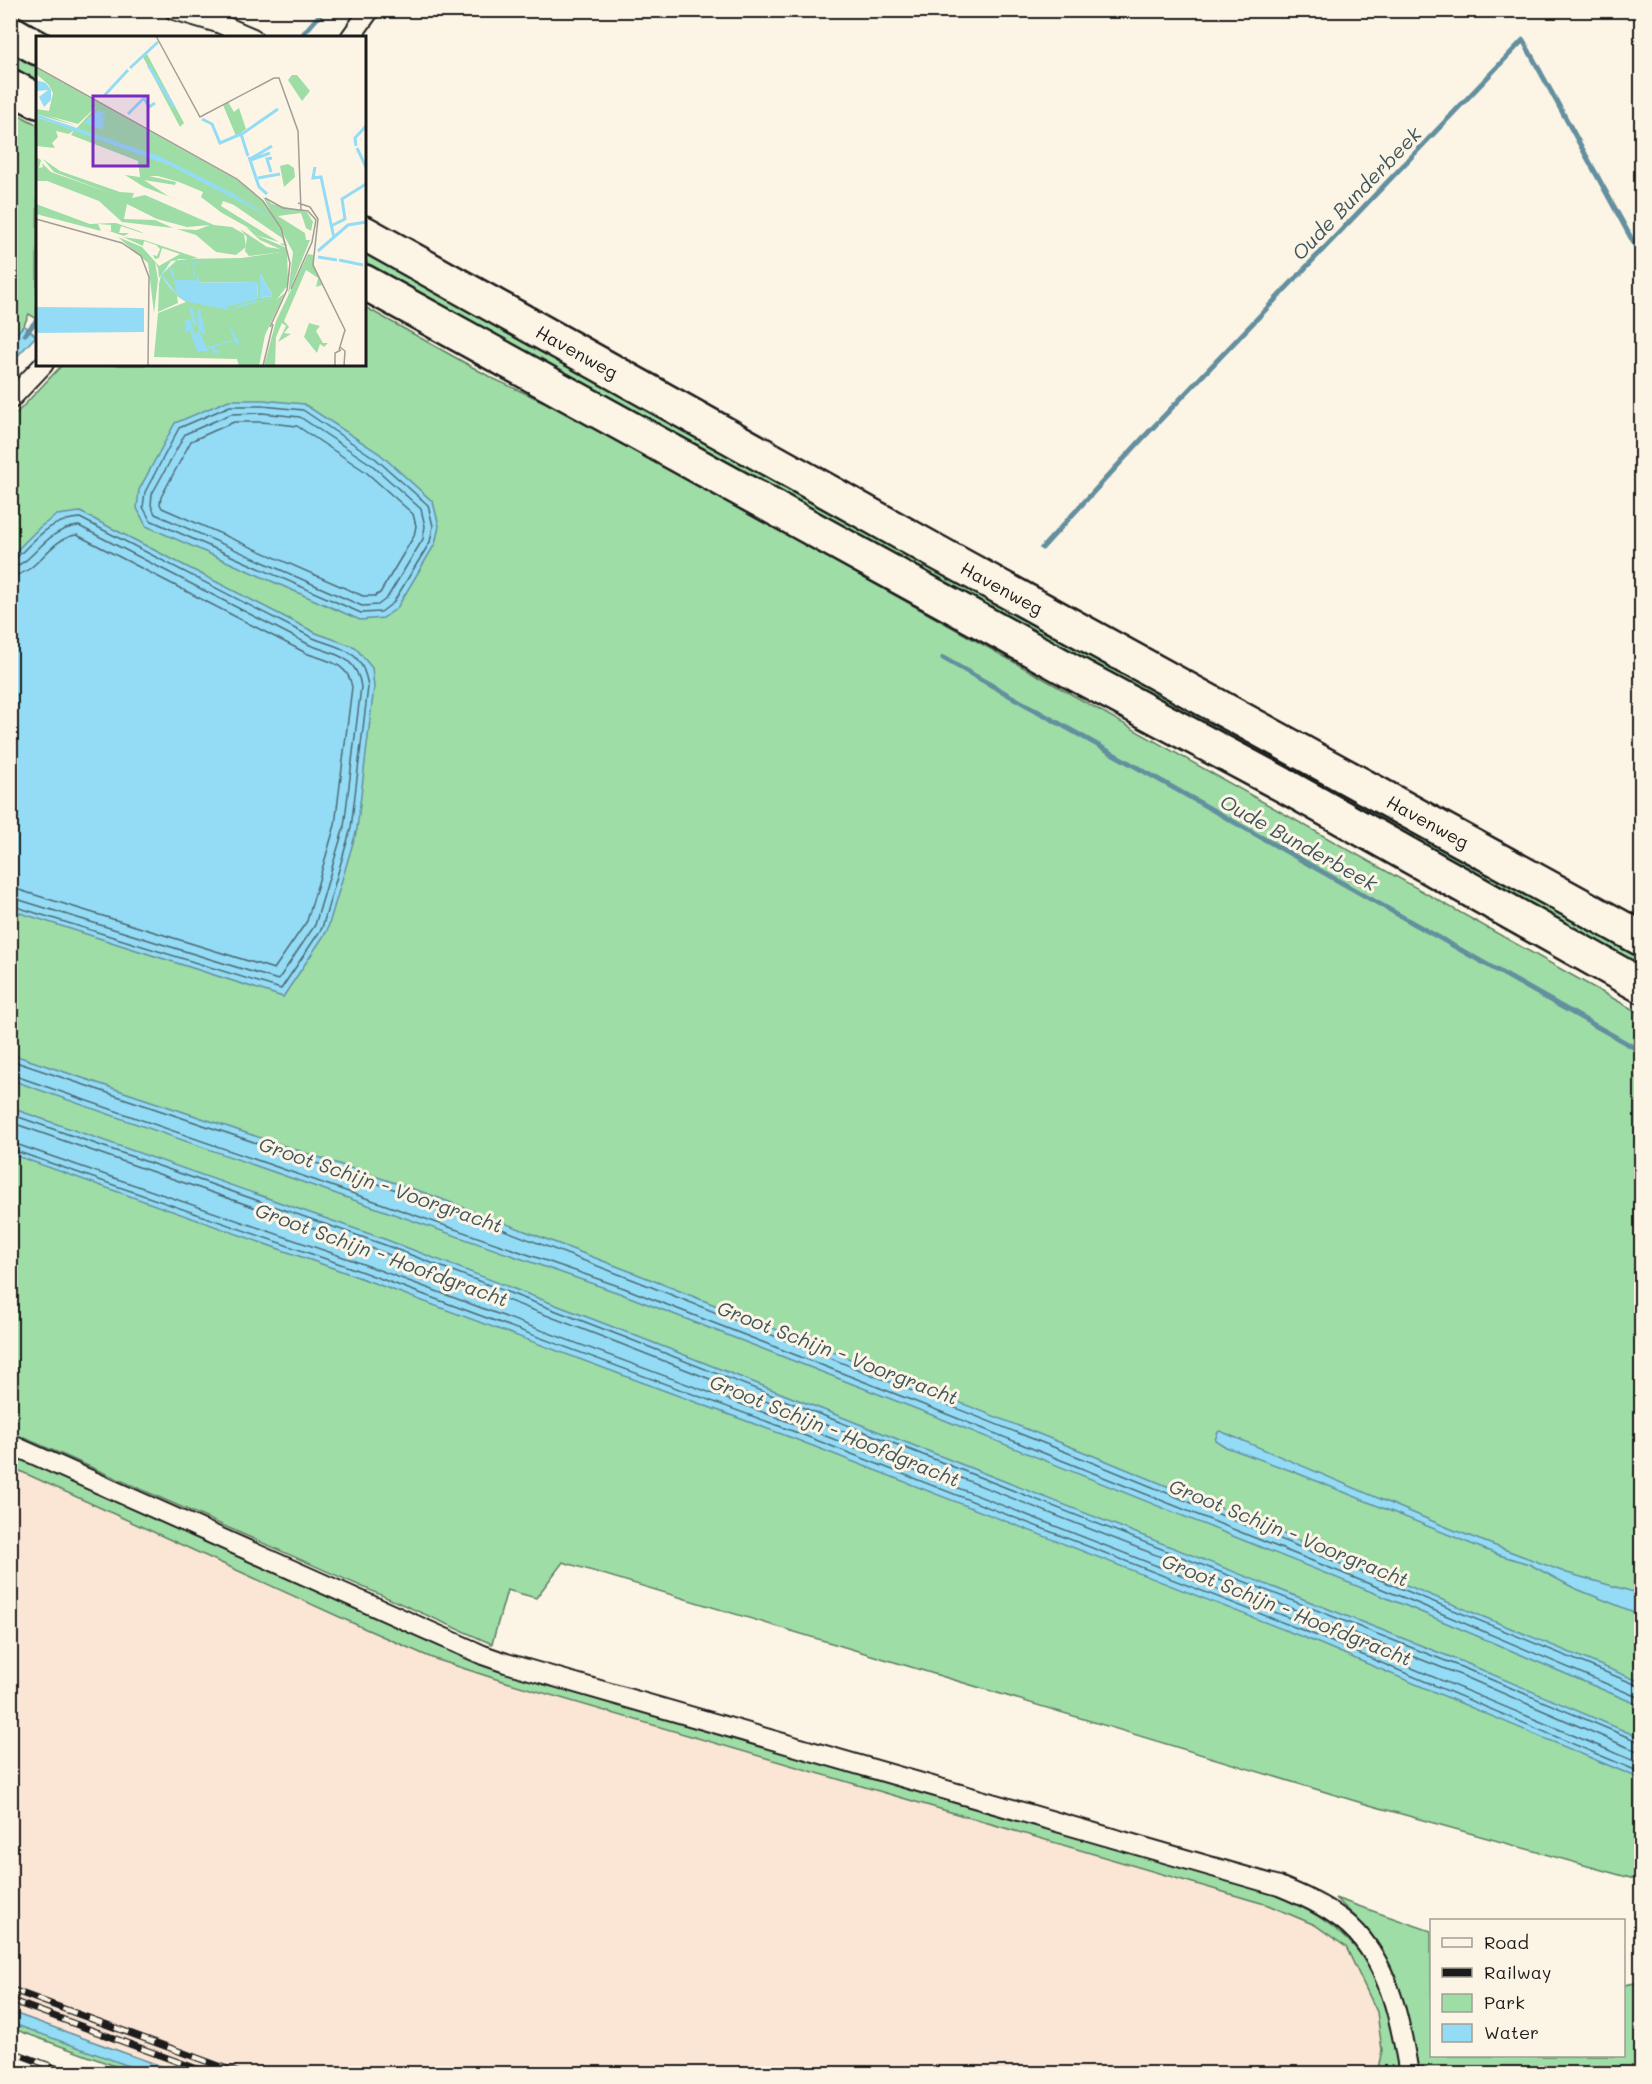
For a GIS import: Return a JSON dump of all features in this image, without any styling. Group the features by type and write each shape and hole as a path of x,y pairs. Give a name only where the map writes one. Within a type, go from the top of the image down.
{"highway":[{"path":"10,33 36,47"},
{"path":"10,86 36,100"},
{"path":"10,104 36,117"},
{"name":"Havenweg","path":"366,234 1641,939"},
{"path":"366,283 1060,665 1289,788 1641,986"},
{"path":"366,301 430,336 657,442"}],"street":[{"path":"174,10 218,23 248,36"},
{"path":"351,36 370,10"},
{"path":"10,400 42,366"},
{"path":"10,1444 498,1660 1279,1886 1298,1894 1337,1916 1357,1933 1376,1959 1393,2003 1409,2073"}],"shaded area":[{"path":"10,1467 432,1658 496,1679 1268,1905 1315,1925 1346,1947 1377,2012 1382,2050 1377,2073 180,2073 11,2012"}],"green space":[{"path":"10,49 36,63 36,80 11,66"},
{"path":"10,110 36,124 36,318 29,314 24,325 11,340"},
{"path":"366,247 1641,953 1641,971 366,263"},
{"path":"366,308 492,378 577,417 1641,1014 1641,1881 1362,1803 563,1562 536,1598 507,1590 492,1644 11,1432 10,420 61,366 366,366"},
{"path":"11,1450 426,1638 1267,1891 1288,1900 1325,1921 1341,1934 1356,1948 1368,1965 1388,2005 1403,2073 1377,2073 1382,2050 1377,2012 1346,1947 1315,1925 1268,1905 496,1679 432,1658 11,1467"},
{"path":"1335,1898 1430,1931 1430,2057 1625,2057 1625,1985 1641,1982 1641,2073 1420,2073 1407,2021 1374,1941 1356,1917"},
{"path":"10,2012 180,2073 134,2073 11,2028"}],"water":[{"path":"24,325 36,336 11,363 11,340"},
{"path":"229,400 263,400 304,404 380,454 433,502 439,526 435,544 397,608 383,618 360,620 146,526 137,508 139,490 175,423"},
{"path":"80,512 316,633 355,647 372,668 374,687 357,829 327,931 283,997 11,910 11,556 40,527 57,515"},
{"name":"Groot Schijn - Voorgracht","path":"11,1054 431,1195 637,1274 1104,1460 1641,1682 1641,1706 1409,1607 932,1415 622,1294 11,1080"},
{"name":"Groot Schijn - Hoofdgracht","path":"11,1108 387,1240 1468,1664 1641,1738 1641,1779 1318,1643 795,1439 347,1273 11,1154"},
{"path":"1220,1431 1451,1529 1567,1573 1641,1594 1641,1615 1574,1588 1529,1564 1496,1554 1292,1471 1226,1447 1215,1440"},
{"path":"11,2012 180,2073 148,2073 11,2023"}],"waterway":[{"path":"304,33 324,10"},
{"name":"Oude Bunderbeek","path":"1042,548 1142,439 1523,40 1642,258"},
{"path":"25,334 36,321"},
{"name":"Oude Bunderbeek","path":"943,658 1642,1052"}],"railway":[{"path":"10,1989 241,2074"},
{"path":"10,2000 211,2074"},
{"path":"10,2051 72,2074"}]}
